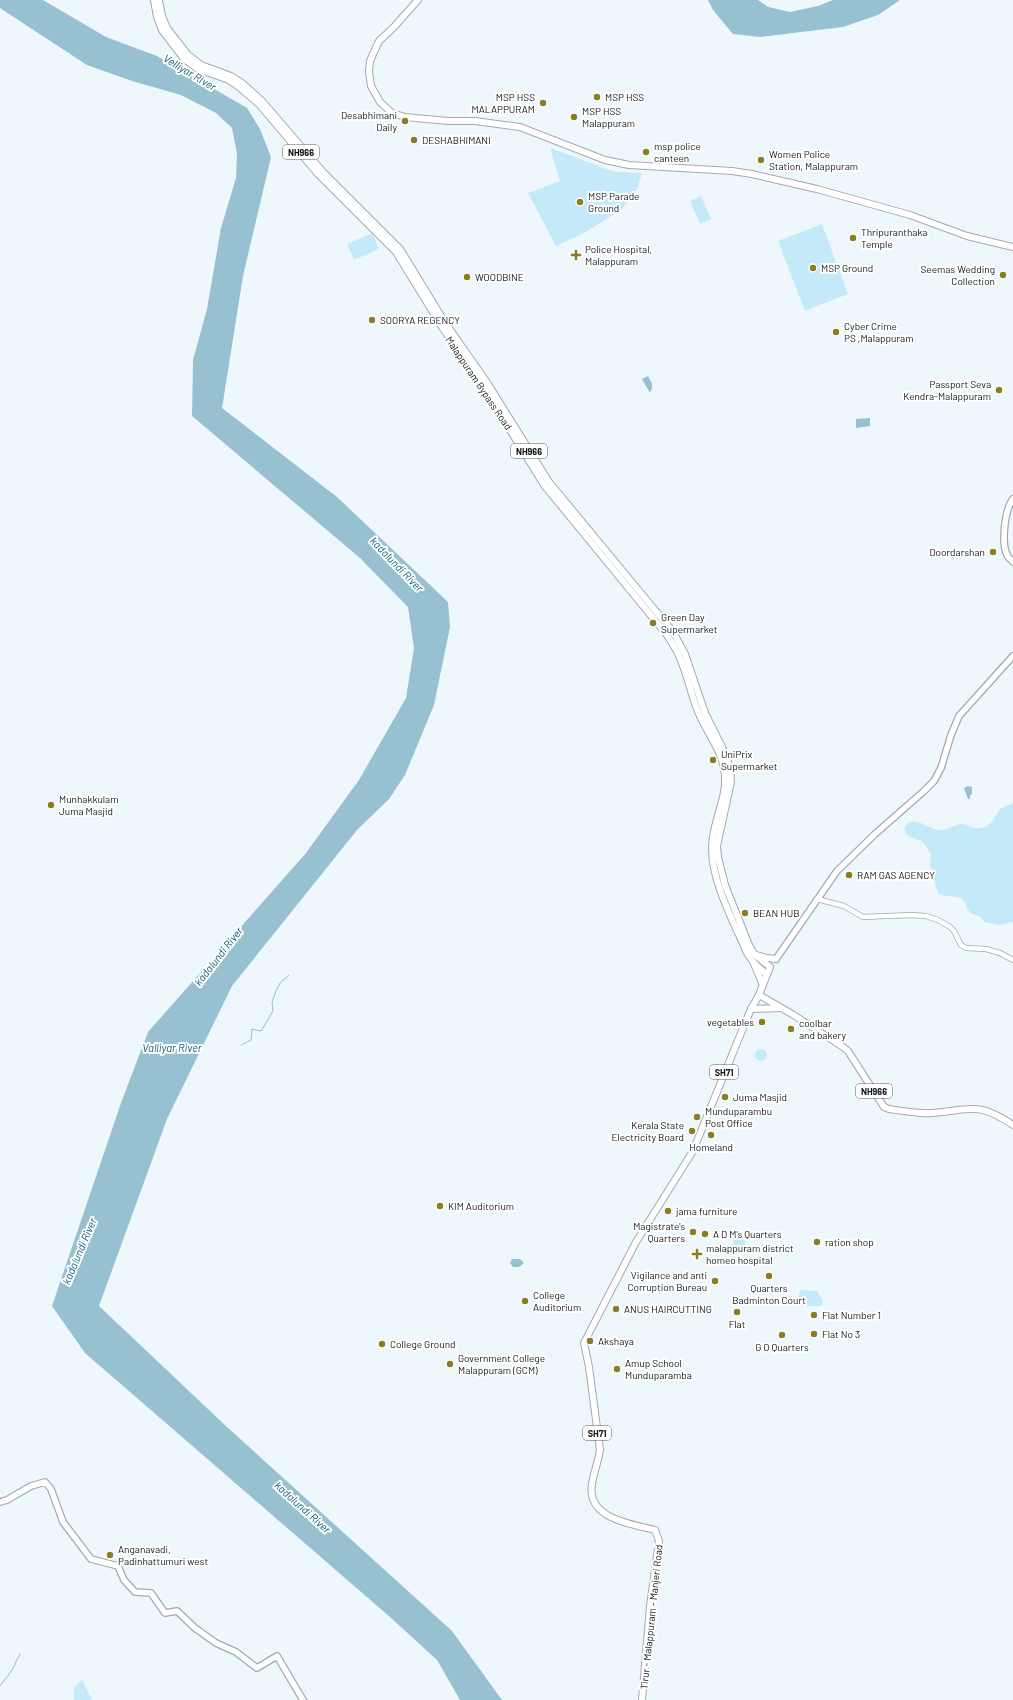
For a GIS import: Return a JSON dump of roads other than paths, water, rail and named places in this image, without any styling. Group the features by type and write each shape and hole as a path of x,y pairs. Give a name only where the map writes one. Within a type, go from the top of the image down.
{"main road":[{"name":"Malappuram Bypass Road","path":"154,0 157,17 162,30 184,59 198,69 229,80 258,104 318,174 396,252 442,326 483,386 544,485 667,635 680,656 700,716 721,757 725,770 723,791 712,846 712,857 719,884 747,953 754,963 766,974"},
{"name":"Malappuram Bypass Road","path":"159,0 162,16 167,28 188,55 200,65 231,76 242,83 262,101 323,172 400,249 444,321 488,384 549,482 673,632 685,654 705,714 726,755 730,769 731,782 717,846 725,886 749,945 754,954 770,968"},
{"path":"418,0 379,41 370,61 369,72 371,86 380,102 392,113 405,117 448,122 475,122 520,128 606,160 629,165 732,171 752,174 817,189 910,214 967,236 1013,247"},
{"path":"1013,499 1009,503 1003,535 1007,555 1013,562"},
{"name":"Tirur - Malappuram - Manjeri Road","path":"642,1700 650,1606 659,1537 655,1530 614,1520 599,1509 594,1498 592,1485 599,1461 600,1450 589,1367 584,1343 636,1242 693,1151 751,1009 759,995 766,974 816,899 837,871 875,834 934,782 941,768 951,735 959,716 1013,656"},
{"path":"754,954 776,959"},
{"path":"754,963 763,985"},
{"name":"NH966","path":"759,995 848,1051 884,1107 889,1109 932,1113 976,1108 999,1116 1013,1125"},
{"path":"751,1009 781,1008"},
{"path":"0,1502 7,1500 31,1486 45,1482 50,1489 63,1522 91,1559 118,1566 124,1580 135,1592 151,1593 165,1613 178,1611 216,1643 236,1652 257,1668 277,1656 303,1700"}],"street":[{"path":"816,899 844,906 863,917 912,915 932,918 950,926 962,945 966,948 986,949 1000,953 1013,960"}],"water":[{"name":"Valliyar River","path":"0,0 43,0 106,37 157,56 247,108 260,129 271,157 243,276 222,408 337,497 448,602 450,627 434,705 405,775 389,799 357,830 232,986 167,1119 99,1306 227,1427 452,1631 502,1700 460,1700 437,1660 390,1617 85,1353 52,1306 121,1103 148,1032 306,853 359,780 406,698 414,648 408,607 360,558 192,416 193,360 207,309 221,228 236,178 237,154 232,128 216,113 181,95 132,81 87,65 0,8"},
{"path":"708,0 758,0 768,7 790,12 818,6 833,0 900,0 878,15 843,27 760,37 733,34 713,10"},
{"path":"648,376 652,384 650,393 642,379"},
{"path":"870,418 870,426 856,428 856,419"},
{"path":"968,786 972,787 970,799 968,799 964,788"},
{"path":"512,1259 520,1259 524,1263 519,1267 513,1267 510,1263"}],"waterway":[{"path":"241,1045 251,1040 252,1029 261,1031 273,1011 272,1002 276,991 280,983 289,975"},
{"path":"0,1686 12,1670 20,1654"}],"place":[{"name":"MSP HSS","path":"597,97"},
{"name":"MSP HSS MALAPPURAM","path":"543,103"},
{"name":"MSP HSS Malappuram","path":"574,117"},
{"name":"Desabhimani Daily","path":"405,121"},
{"name":"DESHABHIMANI","path":"414,140"},
{"name":"msp police canteen","path":"646,152"},
{"name":"Women Police Station, Malappuram","path":"761,160"},
{"name":"MSP Parade Ground","path":"580,202"},
{"name":"Thripuranthaka Temple","path":"853,238"},
{"name":"Police Hospital, Malappuram","path":"576,255"},
{"name":"MSP Ground","path":"813,268"},
{"name":"Seemas Wedding Collection","path":"1003,275"},
{"name":"WOODBINE","path":"467,277"},
{"name":"SOORYA REGENCY","path":"372,320"},
{"name":"Cyber Crime PS ,Malappuram","path":"836,332"},
{"name":"Passport Seva Kendra-Malappuram","path":"999,390"},
{"name":"Doordarshan","path":"993,552"},
{"name":"Green Day Supermarket","path":"653,623"},
{"name":"UniPrix Supermarket","path":"713,760"},
{"name":"Munhakkulam Juma Masjid","path":"51,805"},
{"name":"RAM GAS AGENCY","path":"849,875"},
{"name":"BEAN HUB","path":"745,913"},
{"name":"vegetables","path":"762,1022"},
{"name":"coolbar and bakery","path":"791,1029"},
{"name":"Juma Masjid","path":"725,1097"},
{"name":"Munduparambu Post Office","path":"697,1117"},
{"name":"Kerala State Electricity Board","path":"692,1131"},
{"name":"Homeland","path":"711,1135"},
{"name":"KIM Auditorium","path":"440,1206"},
{"name":"jama furniture","path":"668,1211"},
{"name":"Magistrate's Quarters","path":"693,1232"},
{"name":"A D M's Quarters","path":"705,1234"},
{"name":"ration shop","path":"817,1242"},
{"name":"malappuram district homeo hospital","path":"697,1254"},
{"name":"Quarters Badminton Court","path":"769,1276"},
{"name":"Vigilance and anti Corruption Bureau","path":"715,1281"},
{"name":"College Auditorium","path":"525,1301"},
{"name":"ANUS HAIRCUTTING","path":"616,1309"},
{"name":"Flat","path":"737,1312"},
{"name":"Flat Number 1","path":"814,1315"},
{"name":"Flat No 3","path":"814,1334"},
{"name":"G O Quarters","path":"782,1335"},
{"name":"Akshaya","path":"590,1341"},
{"name":"College Ground","path":"382,1344"},
{"name":"Government College Malappuram (GCM)","path":"450,1364"},
{"name":"Amup School Munduparamba","path":"617,1369"},
{"name":"Anganavadi, Padinhattumuri west","path":"110,1555"}],"water label":[{"name":"Velliyar River","path":"190,72"},
{"name":"kadalundi River","path":"397,564"},
{"name":"kadalundi River","path":"218,956"},
{"name":"kadalundi River","path":"79,1251"},
{"name":"kadalundi River","path":"303,1507"}]}
